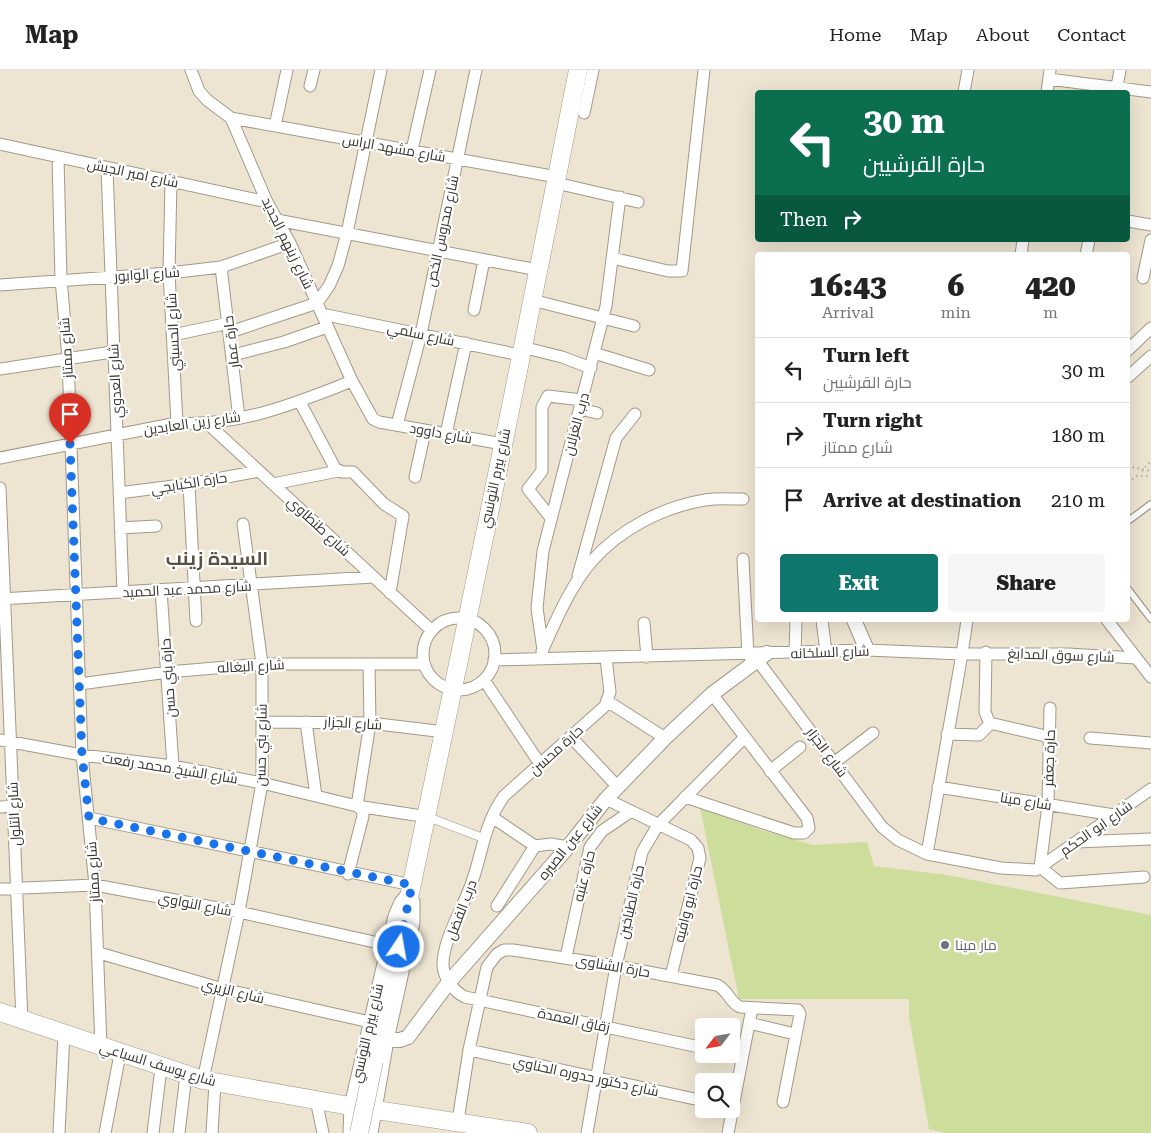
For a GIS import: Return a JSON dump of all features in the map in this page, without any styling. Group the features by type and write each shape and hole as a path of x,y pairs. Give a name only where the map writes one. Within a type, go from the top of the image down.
{"main road":[{"name":"شارع بيرم التونسي","path":"412,888 428,817 451,689 503,444 578,70"},
{"path":"360,1133 412,888"},
{"name":"شارع يوسف السباعي","path":"0,1012 161,1068 209,1082 528,1133"}],"street":[{"name":"شارع زينهم الجديد","path":"191,70 199,90 207,100 231,118 267,202 290,243 352,381 373,419 379,422"},
{"path":"276,126 287,70"},
{"path":"310,86 314,70"},
{"path":"174,335 230,328 317,304 329,286 338,266 347,233 381,70"},
{"path":"412,150 430,70"},
{"name":"شارع محروس الخص","path":"397,425 421,334 476,70"},
{"path":"584,114 593,70"},
{"path":"612,258 668,271 682,271 688,266 704,70"},
{"path":"964,90 968,70"},
{"path":"1046,90 1050,74 1117,90 1120,70"},
{"path":"1130,91 1151,92"},
{"name":"شارع مشهد الراس","path":"231,118 457,159 556,180 638,202"},
{"name":"شارع امير الجيش","path":"0,144 267,202"},
{"name":"شارع ممتاز","path":"58,157 61,279 68,359 82,755 95,885 101,1047"},
{"name":"شارع العدوي","path":"107,168 112,352 118,435 123,593"},
{"name":"شارع الحسيني","path":"171,181 169,273 174,335 177,423"},
{"name":"درب الغزلان","path":"541,655 537,600 543,551 603,318 620,198"},
{"path":"277,220 538,270"},
{"path":"1130,221 1151,225"},
{"path":"1143,278 1151,240"},
{"name":"شارع الوابور","path":"0,285 61,279 169,273 221,267 290,243"},
{"path":"474,310 484,260"},
{"name":"حارة عمار","path":"221,267 230,328 239,418"},
{"path":"532,300 634,326"},
{"name":"شارع سلمي","path":"322,314 466,344 562,357 591,368"},
{"path":"233,354 284,342 327,327"},
{"path":"1130,348 1151,328"},
{"path":"446,434 466,344"},
{"path":"0,369 112,352"},
{"path":"594,353 649,370"},
{"path":"1130,375 1151,356"},
{"name":"شارع زين العابدين","path":"0,458 177,423 207,423 239,418 300,402 352,381"},
{"path":"551,518 528,489 542,471 544,462 542,407 548,396 581,404 597,413"},
{"path":"300,402 338,471"},
{"path":"574,590 616,438 635,414"},
{"name":"شارع داوود","path":"379,422 503,444"},
{"name":"شارع طنطاوي","path":"207,423 431,630"},
{"path":"415,477 425,431"},
{"name":"حارة الكبابجي","path":"119,493 189,484 259,471"},
{"path":"273,484 338,471 353,472 384,504 403,516 390,593"},
{"path":"189,484 196,621"},
{"name":"شارع التلول","path":"0,488 5,740 14,806 22,1020"},
{"path":"541,655 574,590 591,562 625,532 650,518 705,500 743,498"},
{"name":"شارع بني حسن","path":"212,1133 209,1082 223,990 251,851 262,783 262,664 253,586 243,524"},
{"path":"120,528 156,526"},
{"path":"743,559 758,656"},
{"name":"شارع محمد عبد الحميد","path":"3,599 253,586 374,577"},
{"name":"حارة بني حسن","path":"161,590 173,766"},
{"path":"466,618 485,629 493,644 494,660 484,680 463,690 451,689 434,680 424,664 423,646 431,630 447,619 466,618"},
{"path":"644,622 647,657"},
{"path":"795,653 796,622"},
{"path":"822,622 826,652"},
{"path":"855,622 867,650"},
{"path":"967,622 927,854 1001,868 1031,870 1040,867 1060,883 1144,878"},
{"path":"1109,622 1151,677"},
{"name":"شارع السلخانه","path":"494,660 541,655 606,658 758,656 867,650 962,654"},
{"path":"986,652 985,712 990,724"},
{"name":"شارع سوق المدابغ","path":"962,654 986,652 1136,658"},
{"name":"شارع عين الصيره","path":"388,1040 400,1040 408,1037 449,982 568,847 606,799 665,738 712,694 758,656"},
{"name":"شارع الجزار","path":"758,656 882,827 898,840 927,854"},
{"path":"606,658 610,692 607,701 665,738"},
{"name":"شارع البغاله","path":"80,684 168,672 262,664 424,664"},
{"path":"348,874 362,816 362,810 357,806 370,722 369,664"},
{"path":"484,680 540,764"},
{"path":"685,797 788,832 804,833 808,828 807,818 712,694"},
{"name":"حارة محسن","path":"483,838 504,796 606,706 607,701"},
{"name":"حارة جعفر","path":"1040,867 1048,805 1050,708"},
{"name":"شارع الجزار","path":"262,722 370,722 444,732"},
{"path":"306,722 316,796"},
{"path":"947,734 979,736 990,724"},
{"path":"990,724 1050,737"},
{"path":"835,762 873,733"},
{"path":"570,737 618,786"},
{"name":"حارة الطباخين","path":"586,1133 598,1079 616,966 638,864 646,843 658,826 685,797 744,738"},
{"path":"1090,738 1151,743"},
{"name":"شارع الشيخ محمد رفعت","path":"5,740 82,755 173,766 262,783 357,806 428,817"},
{"path":"770,770 800,747"},
{"name":"شارع مينا","path":"938,787 1114,815"},
{"name":"شارع ابو الحكم","path":"1040,867 1151,789"},
{"name":"حارة ابو وافيه","path":"606,799 658,826 691,840 696,844 700,853 671,976"},
{"path":"0,807 14,806"},
{"name":"حارة عتبه","path":"566,957 590,847 602,832 630,812"},
{"path":"428,817 483,838"},
{"path":"492,817 536,846 552,844 568,847"},
{"path":"89,818 251,851 412,888"},
{"name":"درب الفضل","path":"449,982 443,964 447,947 473,881 483,838"},
{"path":"1076,842 1151,839"},
{"path":"497,906 536,846"},
{"name":"شارع النواوي","path":"0,889 95,885 239,912 388,945"},
{"name":"شارع بيرم التونسي","path":"350,1133 350,1106 397,908 412,888"},
{"name":"شارع بيرم التونسي","path":"372,1133 388,1040 414,922 415,907 412,888"},
{"name":"حارة الشناوى","path":"458,1121 469,1050 488,966 504,950 566,957 717,985 726,991 736,1006 798,1010 800,1014 783,1102"},
{"name":"شارع الزيري","path":"99,953 223,990 370,1022"},
{"name":"زقاق العمدة","path":"449,982 461,995 480,1000 695,1046"},
{"path":"740,1046 750,1023 752,1008"},
{"path":"750,1023 795,1034"},
{"path":"59,1133 64,1034"},
{"name":"شارع دكتور حدوره الحناوي","path":"469,1050 695,1099"},
{"path":"105,1133 120,1054"},
{"path":"153,1133 161,1068"},
{"path":"179,1133 186,1075"},
{"path":"316,1100 323,1133"},
{"path":"728,1133 730,1118"}],"lane":[{"path":"1130,520 1151,504"},
{"path":"1130,592 1151,619"}],"path":[{"path":"1142,470 1151,461"},
{"path":"1130,467 1151,471"},
{"path":"1130,481 1137,476 1151,476"}],"green space":[{"path":"700,807 761,830 813,845 867,842 874,866 947,875 1151,915 1151,1133 945,1133 929,1129 909,1017 909,999 739,999"}],"place":[{"name":"مار مينا","path":"945,945"}],"district":[{"name":"السيدة زينب","path":"217,558"}],"route":[{"path":"70,444 82,755 89,818 251,851 348,874 412,885 399,947"}]}
